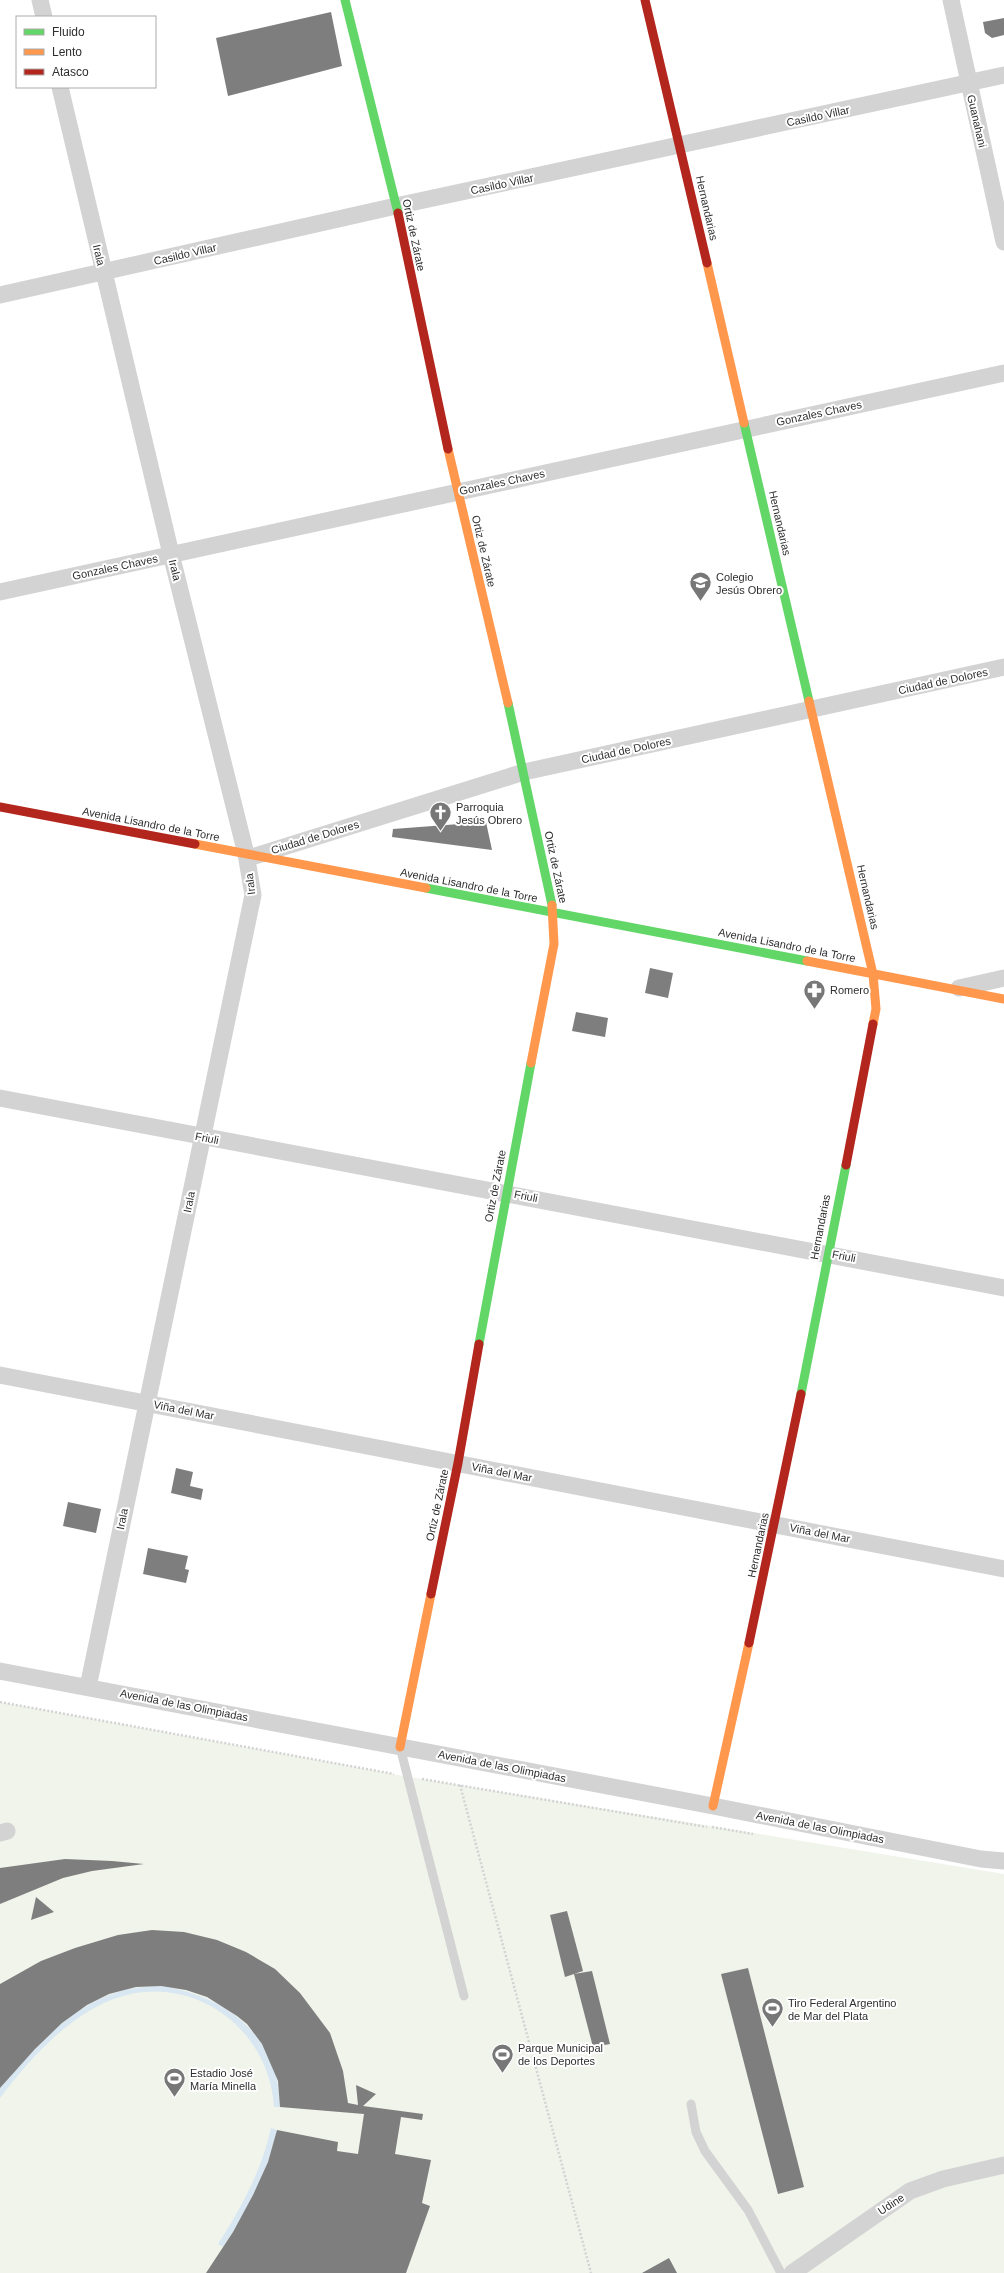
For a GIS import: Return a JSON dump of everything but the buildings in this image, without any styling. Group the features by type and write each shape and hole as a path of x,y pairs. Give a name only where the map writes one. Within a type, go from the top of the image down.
{"street":[{"path":"40,0 44,16"},
{"name":"Ortiz de Zárate","path":"345,0 396,206 457,492 524,772 554,913 554,944 506,1192 458,1463 400,1747"},
{"name":"Hernandarias","path":"645,0 873,974 876,1008 775,1524 714,1806"},
{"name":"Guanahani","path":"951,0 1004,242"},
{"name":"Casildo Villar","path":"0,295 396,206 1004,75"},
{"name":"Irala","path":"60,88 171,554 250,855 253,895 88,1687"},
{"name":"Gonzales Chaves","path":"0,592 1004,373"},
{"name":"Ciudad de Dolores","path":"250,855 524,772 1004,667"},
{"name":"Avenida Lisandro de la Torre","path":"0,807 1004,999"},
{"path":"955,990 1004,978"},
{"name":"Friuli","path":"0,1098 202,1137 506,1192 1004,1288"},
{"name":"Viña del Mar","path":"0,1375 1004,1569"},
{"name":"Avenida de las Olimpiadas","path":"0,1671 714,1806 981,1859 1004,1861"},
{"name":"Udine","path":"792,2273 910,2191 943,2179 1004,2165"}],"lane":[{"path":"400,1747 409,1777 464,1996"},
{"path":"691,2104 696,2132 705,2151 748,2210 781,2273"}],"path":[{"path":"0,1702 409,1777 710,1827"},
{"path":"460,1785 591,2273"}],"shaded area":[{"name":"Parque Municipal de los Deportes","path":"0,1702 409,1777 1004,1874 1004,2273 0,2273"},
{"path":"161,1986 185,1991 207,1999 227,2010 245,2024 259,2040 270,2060 277,2082 280,2107 274,2107 268,2077 256,2050 239,2027 217,2010 191,1997 163,1992 134,1993 104,2003 89,2011 60,2032 47,2044 34,2057 0,2098 0,2088 34,2050 51,2033 89,2004 111,1994 135,1988"},
{"path":"271,2128 277,2130 268,2161 256,2191 223,2247 218,2244 235,2217 250,2188 262,2159"}],"traffic: fast":[{"path":"345,0 398,213"},
{"path":"744,423 809,701"},
{"path":"508,703 552,905"},
{"path":"426,888 807,961"},
{"path":"479,1344 531,1063"},
{"path":"801,1394 846,1165"}],"traffic: slow":[{"path":"707,263 744,423"},
{"path":"448,449 508,703"},
{"path":"809,701 873,974 876,1009 873,1024"},
{"path":"195,844 426,888"},
{"path":"531,1063 554,944 552,905"},
{"path":"807,961 1004,999"},
{"path":"400,1747 431,1594"},
{"path":"713,1806 749,1643"}],"traffic: jam":[{"path":"645,0 707,263"},
{"path":"398,213 448,449"},
{"path":"0,807 195,844"},
{"path":"846,1165 873,1024"},
{"path":"431,1594 458,1463 479,1344"},
{"path":"749,1643 801,1394"}],"place":[{"name":"Colegio Jesús Obrero","path":"701,602"},
{"name":"Parroquia Jesús Obrero","path":"441,832"},
{"name":"Romero","path":"814,1010"},
{"name":"Tiro Federal Argentino de Mar del Plata","path":"773,2028"},
{"name":"Parque Municipal de los Deportes","path":"502,2074"},
{"name":"Estadio José María Minella","path":"174,2098"}]}
